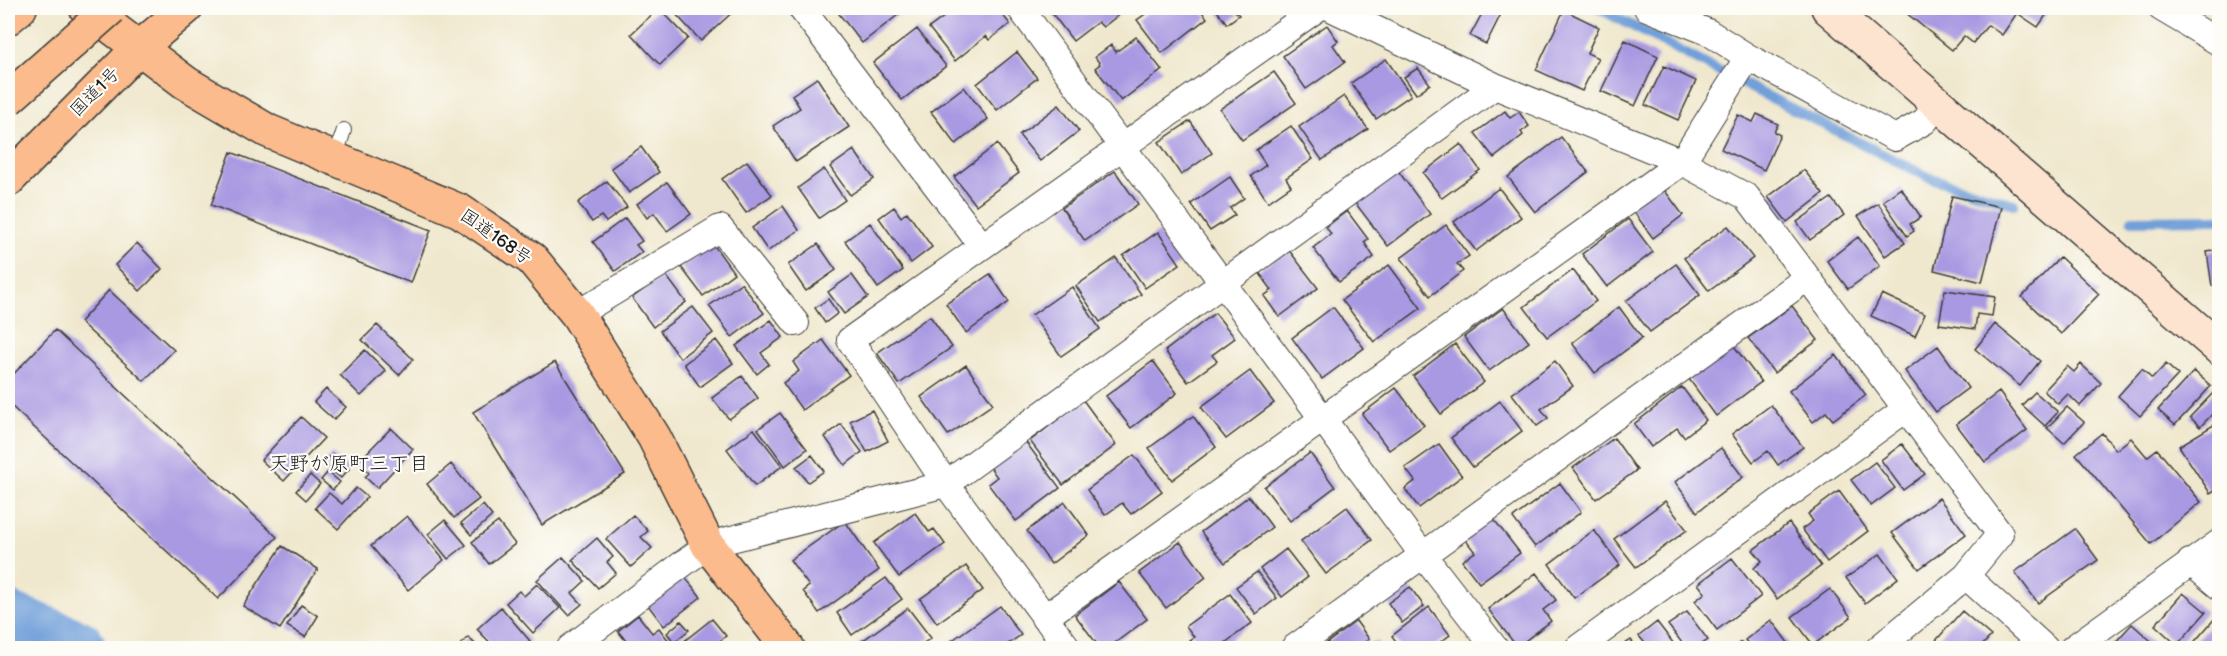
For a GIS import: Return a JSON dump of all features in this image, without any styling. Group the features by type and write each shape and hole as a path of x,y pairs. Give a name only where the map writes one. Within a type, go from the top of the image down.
{"highway":[{"path":"8,18 20,8"},
{"name":"国道168号","path":"86,8 186,83 268,131 339,144 460,211 532,259 577,314 654,437 708,545 788,648"},
{"path":"8,99 111,8"},
{"name":"国道1号","path":"8,180 139,48 186,8"}],"street":[{"path":"801,8 982,246"},
{"path":"1020,8 1322,419 1495,648"},
{"path":"1068,648 946,484 850,340 1318,8"},
{"path":"1331,8 1495,86 1682,162 1747,197 2000,534 1966,576 1879,648"},
{"path":"1647,8 1708,32 1748,57 1895,138 1924,121 1937,104"},
{"path":"1828,8 2220,349"},
{"path":"2161,8 2220,43"},
{"path":"1044,618 1682,162 1748,57"},
{"path":"587,643 708,545 946,484 1495,86"},
{"path":"577,314 720,228 796,323"},
{"path":"1294,648 1807,278"},
{"path":"1578,648 1906,409"},
{"path":"2073,648 2190,561 2220,542"},
{"path":"2190,561 2220,587"},
{"path":"1966,576 2045,648"}],"building":[{"path":"659,8 688,38 660,65 631,34"},
{"path":"670,8 737,8 701,41"},
{"path":"848,8 900,8 903,11 862,43 839,14"},
{"path":"956,8 997,8 1010,24 989,40 986,36 955,61 929,28"},
{"path":"1048,8 1123,8 1125,10 1103,27 1098,22 1073,41"},
{"path":"1154,8 1199,8 1207,18 1162,53 1137,20"},
{"path":"1215,8 1235,8 1233,9 1239,15 1227,24"},
{"path":"1452,8 1468,8 1465,14"},
{"path":"1485,8 1504,8 1486,44 1470,36"},
{"path":"1900,8 2051,8 2038,27 2017,13 2002,35 1988,25 1973,43 1964,36 1952,50"},
{"path":"1564,10 1599,27 1587,53 1598,58 1582,91 1536,70"},
{"path":"1327,25 1338,41 1333,45 1345,62 1306,89 1283,56"},
{"path":"917,29 946,66 902,100 873,63"},
{"path":"1136,37 1162,70 1121,101 1095,68 1100,64 1095,57 1111,45 1116,52"},
{"path":"1625,40 1658,56 1635,106 1601,91"},
{"path":"1017,52 1037,78 997,110 977,84"},
{"path":"1386,59 1411,95 1376,119 1351,83"},
{"path":"1664,66 1696,81 1678,120 1645,105"},
{"path":"1418,68 1430,84 1416,94 1404,77"},
{"path":"1274,72 1296,103 1242,140 1220,109"},
{"path":"817,78 849,127 796,162 773,126 800,108 792,95"},
{"path":"964,87 988,119 956,144 931,112"},
{"path":"1344,96 1368,129 1322,160 1299,127"},
{"path":"1059,105 1079,131 1040,161 1019,135"},
{"path":"1505,111 1510,118 1519,112 1529,126 1521,132 1523,135 1494,158 1475,133"},
{"path":"1757,114 1778,124 1774,132 1780,135 1764,170 1721,149 1738,115 1753,122"},
{"path":"1190,121 1212,153 1181,175 1159,142"},
{"path":"1291,126 1313,159 1286,178 1291,186 1268,202 1251,176 1266,165 1256,150"},
{"path":"1561,137 1588,172 1535,212 1508,177"},
{"path":"997,144 1019,173 976,205 954,177"},
{"path":"1461,144 1480,170 1442,198 1423,173"},
{"path":"641,147 659,172 629,193 611,168"},
{"path":"854,150 874,179 850,195 830,167"},
{"path":"231,152 431,230 411,283 211,205"},
{"path":"747,161 772,195 746,213 722,179"},
{"path":"1396,168 1430,214 1388,246 1353,200"},
{"path":"824,169 845,200 819,218 798,188"},
{"path":"1804,170 1823,194 1787,222 1768,197"},
{"path":"1115,171 1138,204 1085,241 1062,208"},
{"path":"1230,177 1244,198 1230,208 1235,215 1210,231 1191,204"},
{"path":"607,181 627,207 606,222 601,216 592,222 578,203"},
{"path":"667,182 691,214 667,231 654,213 647,218 637,204"},
{"path":"1660,184 1683,215 1653,238 1630,207"},
{"path":"1499,188 1521,217 1476,251 1454,222"},
{"path":"1901,188 1921,217 1910,224 1914,231 1907,236 1883,201"},
{"path":"1952,196 2001,207 1982,282 1934,270"},
{"path":"1831,198 1844,215 1810,240 1797,222"},
{"path":"1878,203 1905,243 1885,256 1858,216"},
{"path":"783,206 799,230 768,251 752,228"},
{"path":"894,207 901,217 907,212 932,247 911,263 879,218"},
{"path":"1347,211 1368,239 1364,242 1374,257 1339,282 1313,248 1331,234 1326,227"},
{"path":"625,218 642,241 636,245 642,252 615,271 593,242"},
{"path":"1628,219 1653,252 1607,287 1582,254"},
{"path":"870,223 903,270 878,288 845,241"},
{"path":"1446,225 1469,256 1457,264 1463,271 1430,296 1401,258"},
{"path":"1728,226 1753,258 1709,291 1684,258"},
{"path":"1158,232 1180,264 1145,288 1123,256"},
{"path":"1858,237 1880,266 1848,289 1827,261"},
{"path":"137,243 162,269 140,291 115,265"},
{"path":"713,244 734,273 703,296 681,267"},
{"path":"818,244 836,270 806,291 788,265"},
{"path":"1288,249 1318,288 1279,317 1264,296 1272,290 1258,271"},
{"path":"2220,250 2220,285 2212,286 2207,252"},
{"path":"2060,257 2099,294 2061,334 2022,297"},
{"path":"1116,258 1141,294 1100,322 1076,286"},
{"path":"1676,264 1700,295 1650,332 1626,301"},
{"path":"1389,265 1421,308 1374,342 1342,300"},
{"path":"1573,270 1596,301 1547,337 1524,307"},
{"path":"665,274 686,302 653,327 632,298"},
{"path":"990,274 1009,302 966,333 946,304"},
{"path":"852,275 868,297 844,314 828,292"},
{"path":"741,283 764,313 732,337 709,306"},
{"path":"1072,287 1100,329 1061,356 1032,315"},
{"path":"109,290 174,350 144,381 80,322"},
{"path":"1945,290 1995,297 1992,316 1977,314 1975,329 1939,324"},
{"path":"1882,294 1925,314 1915,336 1871,316"},
{"path":"828,299 838,313 825,323 815,308"},
{"path":"1792,306 1818,340 1774,373 1748,338"},
{"path":"693,307 713,333 680,358 660,331"},
{"path":"1333,307 1364,348 1322,379 1292,338"},
{"path":"1619,307 1642,338 1595,373 1572,343"},
{"path":"1503,308 1529,342 1489,371 1464,337"},
{"path":"1215,313 1235,338 1212,355 1217,361 1188,382 1165,351"},
{"path":"930,316 952,347 899,384 877,353"},
{"path":"771,320 783,337 761,353 769,364 757,374 736,346"},
{"path":"1995,324 2040,361 2020,386 1975,349"},
{"path":"377,325 413,359 399,375 362,340"},
{"path":"55,330 277,537 218,599 8,403 8,380"},
{"path":"716,340 733,363 700,387 684,364"},
{"path":"823,340 849,375 802,410 783,383 799,371 793,362"},
{"path":"1731,342 1761,382 1716,416 1686,375"},
{"path":"1455,344 1484,382 1441,414 1413,376"},
{"path":"1938,346 1968,388 1936,412 1905,371"},
{"path":"365,350 386,371 361,396 340,375"},
{"path":"1836,355 1866,395 1833,420 1826,412 1813,422 1789,391"},
{"path":"1153,361 1177,393 1131,428 1106,396"},
{"path":"1555,361 1573,386 1541,409 1548,418 1537,426 1512,394"},
{"path":"555,362 625,474 542,525 473,412"},
{"path":"2081,364 2101,383 2080,406 2068,394 2058,404 2044,391 2067,366 2074,372"},
{"path":"2166,364 2178,375 2140,416 2118,396 2142,369 2152,379"},
{"path":"966,365 993,404 948,435 921,397"},
{"path":"1250,371 1274,403 1226,439 1201,407"},
{"path":"2194,371 2211,386 2175,425 2158,410"},
{"path":"742,376 758,398 729,419 712,398"},
{"path":"1682,387 1706,420 1684,437 1677,428 1651,447 1634,424"},
{"path":"1396,388 1424,425 1389,450 1362,414"},
{"path":"326,389 346,407 334,420 314,402"},
{"path":"1999,392 2027,430 1985,462 1956,424"},
{"path":"2035,392 2058,412 2045,426 2022,405"},
{"path":"2213,393 2220,399 2220,406 2200,427 2190,417"},
{"path":"1083,400 1116,445 1063,485 1030,441"},
{"path":"1500,401 1522,431 1473,467 1451,438"},
{"path":"1771,405 1803,447 1778,465 1768,451 1753,462 1732,434"},
{"path":"2067,407 2084,422 2064,443 2047,428"},
{"path":"872,410 888,441 867,452 850,421"},
{"path":"780,413 807,449 785,466 758,429"},
{"path":"1193,416 1216,447 1172,480 1149,448"},
{"path":"301,417 324,438 284,481 261,460"},
{"path":"2220,421 2220,487 2210,493 2179,446"},
{"path":"841,424 862,452 845,465 825,437"},
{"path":"391,428 413,449 377,488 365,477 369,473 358,462"},
{"path":"754,429 782,466 755,486 727,449"},
{"path":"2102,433 2116,450 2131,438 2147,457 2157,449 2201,502 2151,544 2076,454"},
{"path":"1614,438 1637,470 1596,499 1573,468"},
{"path":"1025,441 1060,488 1016,521 988,484 997,477 990,467"},
{"path":"1439,444 1462,476 1419,508 1405,489 1415,481 1405,468"},
{"path":"1902,444 1925,474 1903,490 1881,460"},
{"path":"1721,448 1743,477 1697,512 1675,482"},
{"path":"1310,453 1335,487 1290,521 1264,487"},
{"path":"332,454 349,469 341,478 324,463"},
{"path":"812,455 824,471 808,482 796,467"},
{"path":"1134,455 1162,491 1131,514 1122,503 1105,515 1087,490"},
{"path":"1875,462 1895,488 1871,506 1851,480"},
{"path":"451,464 479,499 454,518 427,484"},
{"path":"328,472 340,482 333,490 321,480"},
{"path":"310,475 320,484 306,500 296,491"},
{"path":"1560,483 1581,512 1535,547 1513,518"},
{"path":"356,488 367,497 338,529 315,508 329,493 342,504"},
{"path":"1839,491 1868,531 1827,562 1802,529 1813,521 1808,514"},
{"path":"1249,496 1272,527 1225,563 1201,532"},
{"path":"1939,498 1966,534 1919,569 1892,533"},
{"path":"1665,501 1687,530 1636,567 1614,539"},
{"path":"1065,502 1089,535 1051,564 1027,531"},
{"path":"483,505 492,516 471,535 461,523"},
{"path":"1347,507 1372,540 1326,574 1301,541"},
{"path":"915,513 929,532 934,529 945,544 899,577 874,543"},
{"path":"633,515 648,531 641,537 652,548 631,567 606,539"},
{"path":"407,516 444,560 408,590 371,546"},
{"path":"1492,517 1520,553 1479,583 1462,561 1475,552 1464,538"},
{"path":"445,520 466,545 448,559 428,534"},
{"path":"845,521 879,570 819,613 803,591 809,586 790,560"},
{"path":"498,522 515,544 489,564 472,542"},
{"path":"1789,523 1821,566 1777,599 1754,568 1762,561 1753,550"},
{"path":"2075,529 2098,560 2038,603 2015,572"},
{"path":"1594,530 1620,565 1574,598 1549,564"},
{"path":"597,538 613,557 607,562 616,573 598,588 572,560"},
{"path":"1180,542 1206,577 1166,608 1139,573"},
{"path":"282,546 318,569 280,629 243,606"},
{"path":"1286,549 1308,577 1282,597 1260,569"},
{"path":"1880,554 1898,578 1865,603 1846,578"},
{"path":"563,557 585,581 572,593 582,604 569,615 537,580"},
{"path":"1732,558 1761,596 1717,630 1695,601 1705,593 1698,584"},
{"path":"966,566 983,590 937,623 920,599"},
{"path":"1257,572 1277,598 1256,614 1236,587"},
{"path":"1536,573 1556,600 1543,610 1551,621 1517,647 1488,609"},
{"path":"684,576 701,597 664,626 647,604"},
{"path":"886,578 902,599 852,635 837,613"},
{"path":"1119,582 1147,619 1108,648 1100,648 1075,615"},
{"path":"537,584 560,608 533,633 506,603 519,591 524,596"},
{"path":"1410,587 1424,606 1402,623 1388,603"},
{"path":"1830,589 1851,617 1813,645 1792,617"},
{"path":"2183,593 2206,612 2177,645 2155,625"},
{"path":"1230,594 1252,623 1218,648 1196,648 1189,640 1194,637 1186,626"},
{"path":"301,605 318,616 305,637 287,626"},
{"path":"1000,606 1021,635 1002,648 951,648 947,644"},
{"path":"501,607 530,641 522,648 495,648 477,629"},
{"path":"1429,607 1450,635 1432,648 1401,648 1392,636"},
{"path":"908,608 931,638 916,648 861,648 858,644"},
{"path":"1962,611 1991,636 1980,648 1934,648 1931,646"},
{"path":"1687,612 1708,640 1696,648 1686,648 1668,625"},
{"path":"638,615 652,633 659,628 672,645 667,648 622,648 620,646 626,641 618,631"},
{"path":"2217,616 2220,618 2220,648 2189,648"},
{"path":"712,619 726,636 711,648 681,648 678,646"},
{"path":"1771,620 1792,648 1752,648 1745,640"},
{"path":"681,621 689,630 674,642 667,633"},
{"path":"1356,621 1369,639 1356,648 1331,648 1327,643"},
{"path":"1657,622 1677,648 1649,648 1639,636"},
{"path":"2132,624 2159,648 2110,648"},
{"path":"468,637 479,648 455,648 460,645"},
{"path":"1631,640 1637,648 1619,648"},
{"path":"1376,641 1382,648 1366,648"},
{"path":"1741,642 1746,648 1732,648"}],"waterway":[{"path":"1598,8 1928,177 2014,204"},
{"path":"2132,220 2220,219"},
{"path":"8,620 77,648"}],"district":[{"name":"天野が原町三丁目","path":"349,464"}]}
